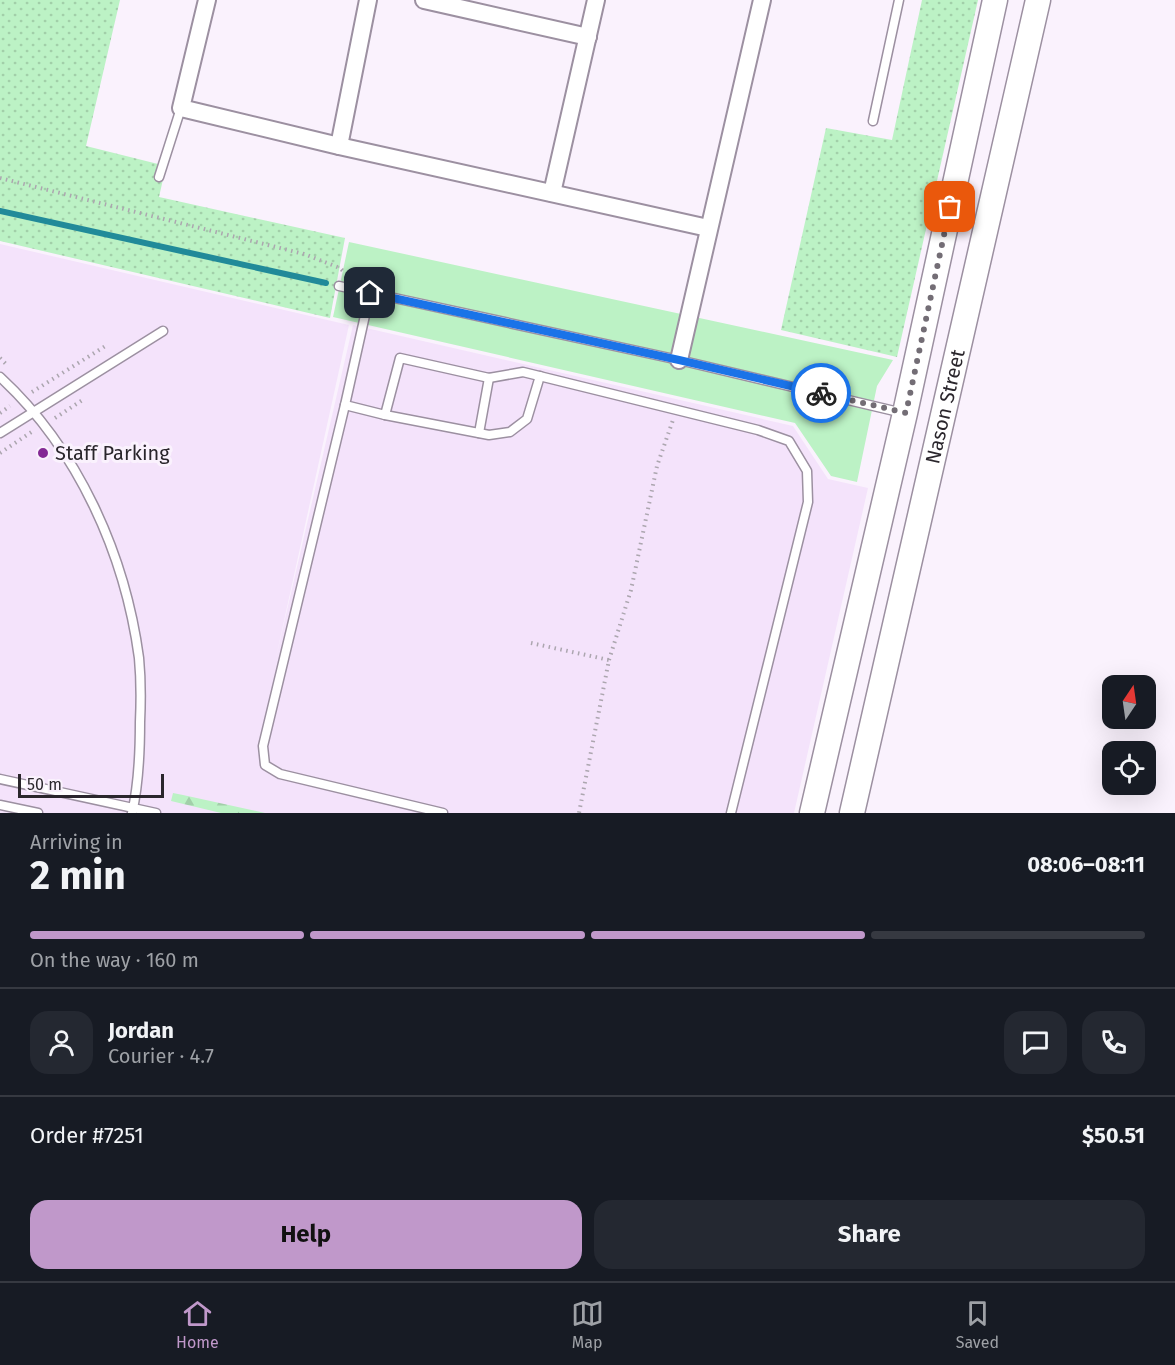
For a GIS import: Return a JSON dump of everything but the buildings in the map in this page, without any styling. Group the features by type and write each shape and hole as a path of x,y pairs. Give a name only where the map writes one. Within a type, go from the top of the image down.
{"main road":[{"name":"Nason Street","path":"812,813 906,413 995,0"},
{"name":"Nason Street","path":"852,813 1038,0"},
{"path":"899,604 887,586 921,434 906,413"}],"street":[{"path":"207,0 181,108 339,146 708,228"},
{"path":"339,146 368,0"},
{"path":"424,0 588,37"},
{"path":"552,193 596,0"},
{"path":"679,360 762,0"}],"lane":[{"path":"873,121 899,0"},
{"path":"159,177 181,108"},
{"path":"339,285 906,413"},
{"path":"370,293 263,746 265,765 280,774 443,813"},
{"path":"0,433 163,331"},
{"path":"386,414 400,358 489,378 524,372 758,430 789,441 807,471 808,502 731,813"},
{"path":"345,405 489,435 510,432 526,418 540,376"},
{"path":"0,377 22,398 43,425 83,486 104,527 131,614 139,660 141,714 140,764 133,810"},
{"path":"479,433 489,378"},
{"path":"0,779 133,810 156,813"},
{"path":"0,805 38,813"}],"path":[{"path":"0,178 304,254 340,268 370,293"},
{"path":"0,413 107,345"},
{"path":"0,453 90,395"},
{"path":"579,813 609,660 631,590 657,466 676,410"},
{"path":"531,643 609,660"}],"shaded area":[{"path":"0,244 349,325 275,662 353,325 793,426 828,479 868,488 794,813 0,813"}],"green space":[{"path":"0,0 120,0 86,146 166,166 159,197 345,238 330,318 0,241"},
{"path":"922,0 978,0 897,357 781,330 826,128 892,140"},
{"path":"349,242 893,360 877,386 857,482 831,476 795,423 333,317"},
{"path":"173,793 265,813 221,813 171,801"}],"waterway":[{"path":"0,211 326,283"}],"way so far":[{"path":"821,393 906,413 950,207"}],"place":[{"name":"Staff Parking","path":"43,453"}],"route":[{"path":"370,293 821,393"}]}
